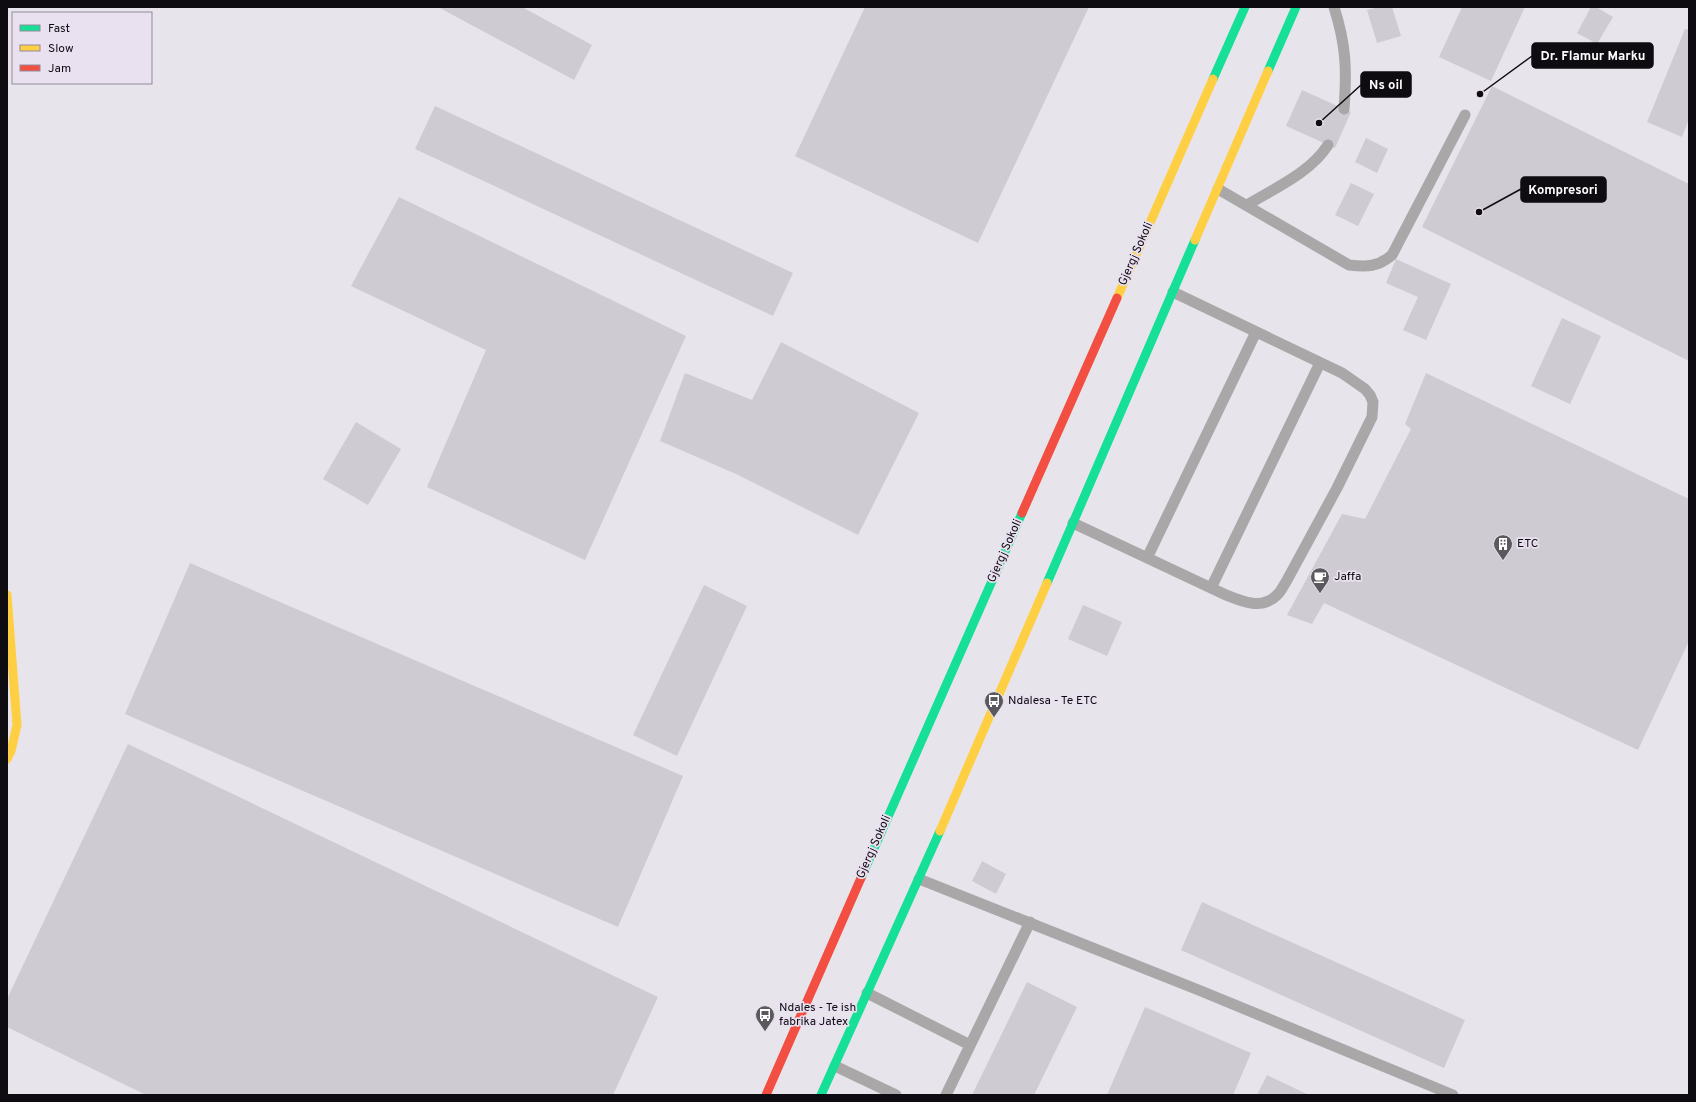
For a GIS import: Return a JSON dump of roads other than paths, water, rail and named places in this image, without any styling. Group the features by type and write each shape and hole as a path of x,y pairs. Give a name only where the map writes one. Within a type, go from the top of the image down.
{"main road":[{"name":"Gjergj Sokoli","path":"766,1095 1245,7"},
{"path":"821,1095 919,879 1296,7"},
{"path":"7,595 17,725 11,751 7,759"}],"lane":[{"path":"1334,7 1341,29 1346,58 1344,109"},
{"path":"1218,189 1349,265 1363,267 1377,265 1392,255 1465,115"},
{"path":"1247,205 1295,177 1322,154 1328,145"},
{"path":"1072,523 1211,588 1247,603 1263,604 1277,595 1336,488 1372,417 1373,402 1365,389 1342,373 1173,292"},
{"path":"1147,558 1256,332"},
{"path":"1211,588 1320,363"},
{"path":"919,879 1030,922 1453,1095"},
{"path":"946,1095 1030,922"},
{"path":"867,994 970,1045"},
{"path":"835,1066 896,1095"}],"place":[{"name":"Dr. Flamur Marku","path":"1480,94"},
{"name":"Ns oil","path":"1319,123"},
{"name":"Kompresori","path":"1479,212"},
{"name":"ETC","path":"1503,561"},
{"name":"Jaffa","path":"1320,594"},
{"name":"Ndalesa - Te ETC","path":"994,718"},
{"name":"Ndales - Te ish fabrika Jatex","path":"765,1032"}]}
